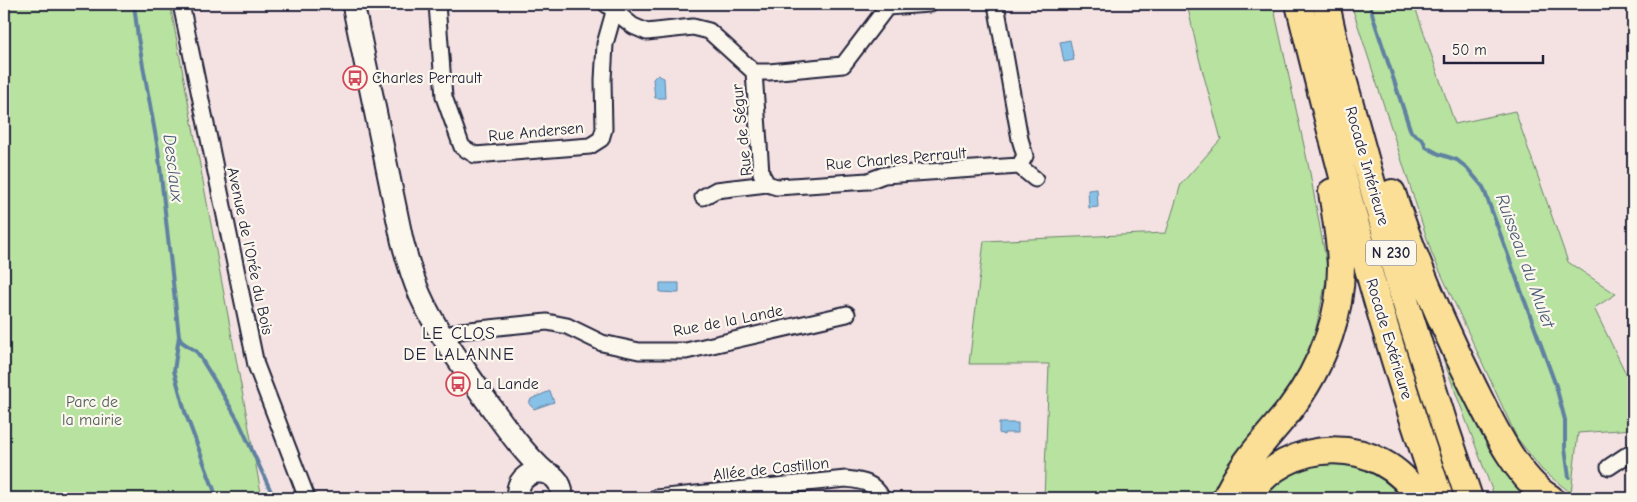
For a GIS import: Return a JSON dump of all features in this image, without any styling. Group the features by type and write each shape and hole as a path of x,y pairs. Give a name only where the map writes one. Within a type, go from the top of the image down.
{"highway":[{"name":"Rocade Extérieure","path":"1299,4 1338,162 1377,302 1416,431 1440,498"},
{"name":"Rocade Intérieure","path":"1326,4 1340,68 1400,285 1469,498"},
{"path":"1340,68 1361,87 1384,170 1402,223 1448,334 1483,406 1525,476 1550,498"},
{"path":"1226,498 1240,472 1304,390 1319,364 1327,343 1333,323 1341,271 1332,192 1338,162"},
{"path":"1247,498 1267,475 1289,461 1311,453 1333,450 1359,453 1386,464 1406,480 1419,498"}],"street":[{"name":"Avenue de l'Orée du Bois","path":"181,4 256,365 307,498"},
{"path":"354,4 402,240 419,294 442,337 510,433 531,459 560,484 562,498"},
{"name":"Rue Andersen","path":"437,4 444,97 462,147 474,155 590,146 601,139 604,130 603,80 605,44 610,8"},
{"path":"610,8 633,26 647,32 693,27 709,31 754,72 769,72 843,65 887,7 929,4"},
{"path":"996,4 1020,139 1025,156 1018,166 1035,179"},
{"name":"Rue de Ségur","path":"754,72 761,173 766,184"},
{"name":"Rue Charles Perrault","path":"703,197 716,190 766,184 777,187 868,181 884,175 1018,166"},
{"name":"Rue de la Lande","path":"442,337 460,331 547,322 567,326 602,343 639,351 686,351 846,314"},
{"path":"510,433 518,466 517,493"},
{"path":"1609,467 1633,451"},
{"path":"517,493 527,476 534,472 546,473"},
{"name":"Allée de Castillon","path":"656,498 846,480 870,484 878,491 882,498"}],"green space":[{"name":"Parc de la mairie","path":"4,4 170,4 262,498 4,498"},
{"path":"1187,4 1273,4 1310,173 1328,271 1311,352 1280,400 1235,456 1208,498 1044,498 1049,364 969,364 984,241 1166,233 1181,184 1221,139 1199,58"},
{"path":"1351,4 1414,4 1455,124 1515,111 1568,262 1616,294 1594,308 1633,388 1633,429 1578,433 1571,493 1542,470 1517,438 1432,254"},
{"path":"1427,316 1543,498 1495,498"},
{"path":"1312,462 1366,466 1409,498 1259,498 1278,478"}],"water":[{"path":"1070,40 1074,60 1064,62 1060,42"},
{"path":"657,75 664,78 665,98 655,98 653,79"},
{"path":"1097,189 1098,207 1089,208 1088,190"},
{"path":"660,283 679,283 679,293 660,292"},
{"path":"550,391 554,402 534,409 529,404 531,399"},
{"path":"999,423 1018,423 1018,433 1004,433 1004,435 999,433"}],"waterway":[{"name":"Desclaux","path":"134,4 138,38 158,149 179,336 174,371 185,412 217,498"},
{"name":"Ruisseau du Mulet","path":"1370,4 1411,132 1423,140 1426,147 1457,160 1467,168 1483,187 1556,386 1565,420 1565,448 1569,477"},
{"name":"Desclaux","path":"179,336 182,342 197,352 221,391 239,422 274,498"}],"place":[{"name":"Charles Perrault","path":"355,78"},
{"name":"La Lande","path":"458,384"}],"district":[{"name":"LE CLOS DE LALANNE","path":"459,343"}]}
